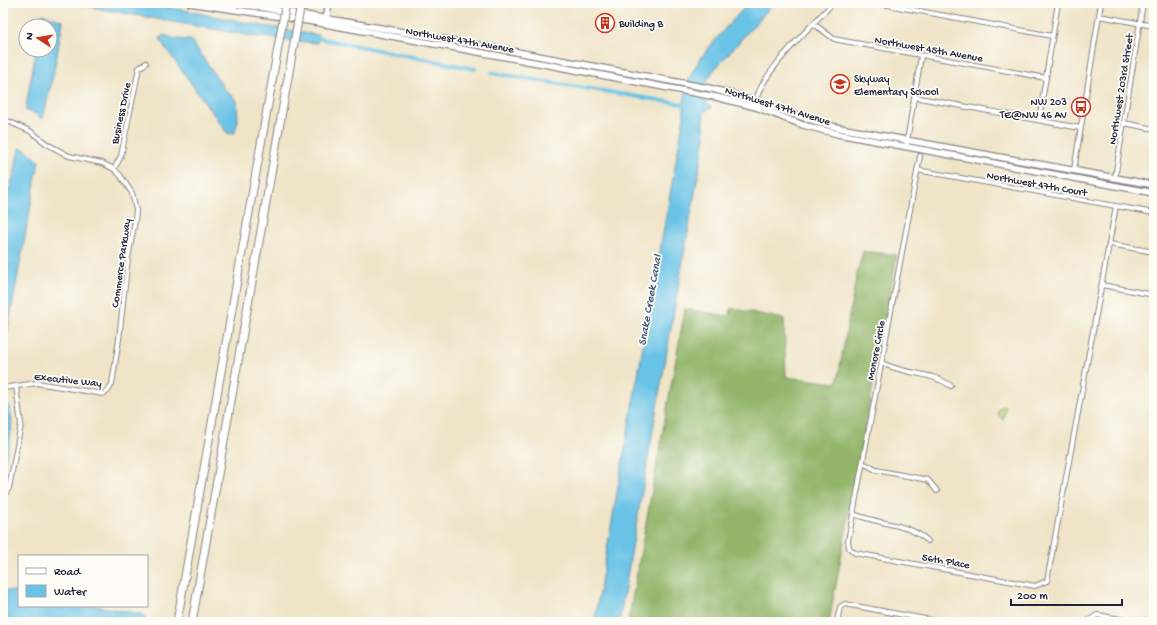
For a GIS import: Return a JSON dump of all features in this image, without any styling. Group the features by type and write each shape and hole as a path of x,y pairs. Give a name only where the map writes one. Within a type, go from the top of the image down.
{"highway":[{"path":"176,621 286,3"},
{"path":"192,622 301,3"}],"main road":[{"path":"190,3 326,22"},
{"path":"236,3 326,22"},
{"path":"326,22 329,3"},
{"name":"Northwest 47th Avenue","path":"326,22 684,87 708,88 756,100 824,124 1154,185"},
{"name":"Northwest 47th Avenue","path":"684,87 706,95 756,107 820,129 906,147 1154,193"},
{"path":"1060,176 1074,170"},
{"path":"1115,178 1120,187"}],"street":[{"path":"756,107 756,100 768,75 833,3"},
{"path":"877,3 1052,36"},
{"path":"1039,120 1058,3"},
{"path":"1074,170 1101,3"},
{"name":"Northwest 203rd Street","path":"1115,178 1143,3"},
{"path":"1099,16 1154,26"},
{"name":"Northwest 45th Avenue","path":"814,24 834,39 1046,78"},
{"path":"906,147 921,56"},
{"name":"Business Drive","path":"114,169 121,156 139,68 146,62"},
{"path":"914,97 1080,128"},
{"name":"Commerce Parkway","path":"3,119 30,131 47,144 69,156 102,163 114,169 127,184 132,193 136,210 112,384 108,392"},
{"path":"1124,123 1154,129"},
{"name":"Monore Circle","path":"849,548 848,541 920,156"},
{"name":"Northwest 47th Court","path":"917,170 1154,213"},
{"path":"1116,206 1102,285 1154,295"},
{"path":"1110,244 1154,252"},
{"name":"56th Place","path":"849,548 856,553 1035,586 1047,581 1091,335 1102,285"},
{"path":"882,362 894,369 937,378 951,386"},
{"name":"Executive Way","path":"3,388 43,384 103,394 108,392"},
{"path":"3,498 8,488 21,424 16,386"},
{"path":"863,463 876,470 928,480 937,491"},
{"path":"854,514 867,520 909,528 920,533 928,541"},
{"path":"837,622 842,605 850,605 941,622"},
{"path":"1086,622 1097,615 1138,622"},
{"path":"1105,622 1106,616"}],"green space":[{"path":"863,251 897,255 829,622 628,622 685,309 727,316 730,315 731,308 784,319 786,377 837,383 856,278"},
{"path":"1006,406 1003,420 997,413 1000,407"}],"water":[{"path":"68,3 147,3 318,35 317,43 252,36"},
{"name":"Snake Creek Canal","path":"749,3 774,3 713,71 706,83 703,99 712,108 706,110 703,115 705,136 619,622 594,622 684,116 684,99 687,86 698,62 724,30"},
{"path":"43,14 54,18 40,18"},
{"path":"58,19 63,21 58,49"},
{"path":"163,35 176,39 191,40 226,91 237,100 238,121 234,134 227,133 162,43 160,38"},
{"path":"35,58 56,58 43,119 37,114 26,111"},
{"path":"19,148 26,150 39,161 3,355 3,208 14,175"},
{"path":"5,402 9,407 12,424 3,469 3,403"},
{"path":"3,590 18,592 18,607 102,607 141,614 144,616 144,621 3,622"}],"waterway":[{"path":"312,37 475,69"},
{"path":"492,73 688,105"}],"place":[{"name":"Building B","path":"605,23"},
{"name":"Skyway Elementary School","path":"840,84"},
{"name":"NW 203 TE@NW 46 AV","path":"1081,107"}]}
